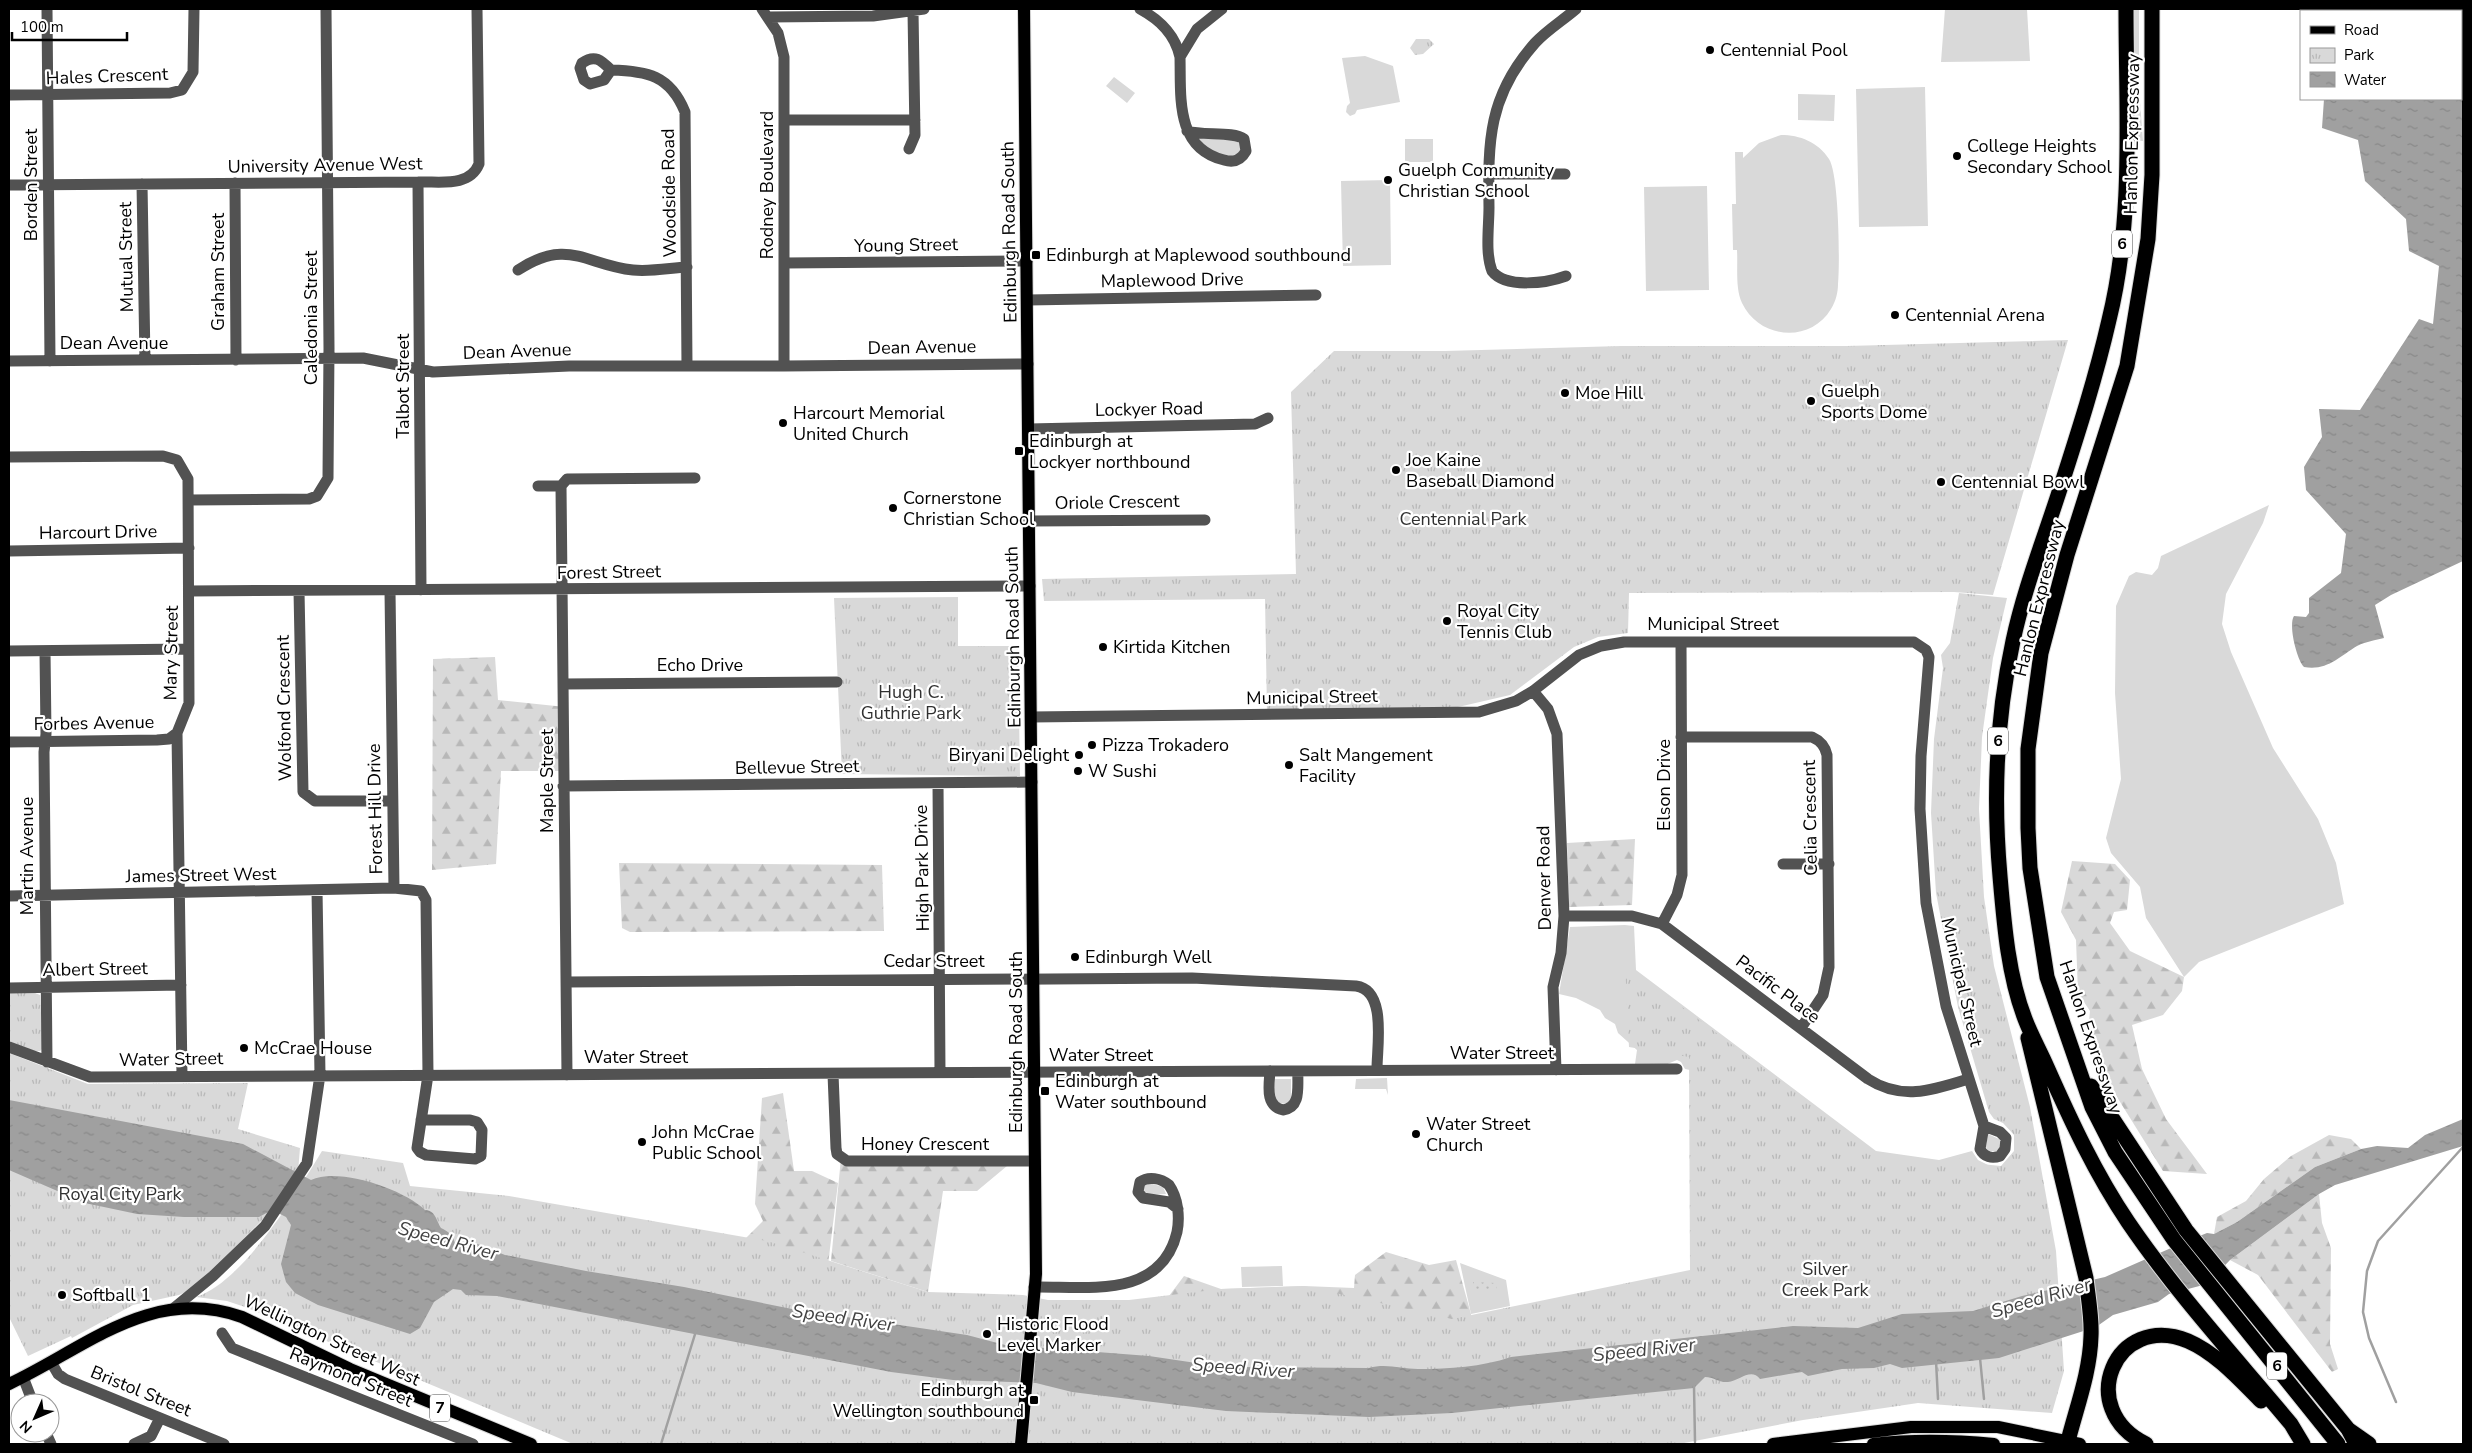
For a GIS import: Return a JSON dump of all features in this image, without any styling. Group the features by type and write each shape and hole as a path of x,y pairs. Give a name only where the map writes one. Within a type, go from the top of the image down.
{"highway":[{"name":"Hanlon Expressway","path":"2126,9 2125,200 2116,287 2110,319 2085,407 2035,560 2013,639 1999,727 1996,805 2002,903 2010,959 2024,1017 2078,1138 2127,1220 2189,1302 2291,1424 2301,1444"},
{"name":"Hanlon Expressway","path":"2152,9 2152,175 2148,239 2139,305 2117,399 2067,555 2041,653 2028,748 2030,868 2047,978 2092,1107 2115,1152 2151,1207 2213,1290 2338,1444"},
{"path":"2024,1017 2033,1065 2078,1247 2090,1310 2090,1352 2072,1443"},
{"path":"2078,1066 2186,1230 2348,1429 2356,1444"},
{"path":"2146,1444 2123,1428 2113,1415 2107,1399 2108,1382 2113,1365 2124,1350 2141,1340 2157,1336 2174,1336 2204,1350 2241,1382 2301,1444"},
{"path":"2348,1429 2369,1444"}],"main road":[{"name":"Edinburgh Road South","path":"1021,1444 1036,1274 1028,261 1024,9"},
{"name":"Wellington Street West","path":"9,1384 134,1318 174,1308 202,1307 224,1310 242,1317 350,1369 531,1444"},
{"path":"1773,1444 1911,1427 1998,1427 2072,1443"},
{"path":"1873,1444 1948,1439 1994,1444"}],"street":[{"name":"Borden Street","path":"47,9 50,361"},
{"name":"Hales Crescent","path":"9,95 170,93 182,90 193,72 194,9"},
{"name":"Caledonia Street","path":"189,500 309,499 317,496 328,478 328,359 330,348 326,9"},
{"name":"University Avenue West","path":"9,185 462,181 475,173 479,164 477,9"},
{"path":"1140,9 1154,17 1169,32 1178,48 1180,57 1181,111 1187,131 1203,151 1218,159 1235,161 1246,151 1244,139 1235,134 1210,135 1187,131"},
{"path":"1180,57 1197,29 1222,9"},
{"path":"1566,276 1554,281 1520,282 1502,280 1493,272 1490,266 1488,174 1490,130 1503,94 1518,67 1535,43 1576,9"},
{"path":"765,13 873,16 919,10 915,135 909,149"},
{"name":"Rodney Boulevard","path":"765,13 778,33 784,57 784,366"},
{"name":"Woodside Road","path":"611,70 636,71 661,80 671,87 685,112 688,366"},
{"path":"784,120 915,120"},
{"path":"1488,174 1565,174"},
{"name":"Talbot Street","path":"418,182 421,590"},
{"name":"Graham Street","path":"235,183 236,360"},
{"name":"Mutual Street","path":"142,184 145,360"},
{"path":"518,270 530,262 566,253 631,270 687,267"},
{"name":"Young Street","path":"784,263 1028,261"},
{"name":"Maplewood Drive","path":"1028,300 1316,295"},
{"name":"Dean Avenue","path":"9,361 363,358 420,370 453,371 569,366 1028,364"},
{"name":"Lockyer Road","path":"1029,429 1255,424 1268,418"},
{"name":"Mary Street","path":"9,457 163,456 177,460 184,469 188,479 188,648 190,703 177,733 182,1076"},
{"path":"538,486 561,486 567,479 695,478"},
{"name":"Maple Street","path":"561,486 567,1075"},
{"name":"Oriole Crescent","path":"1029,521 1205,520"},
{"name":"Harcourt Drive","path":"9,550 188,548"},
{"name":"Forest Street","path":"189,591 1030,586"},
{"name":"Forest Hill Drive","path":"390,590 394,888 417,889 423,892 426,900 428,1075 416,1148 426,1155 475,1159 481,1156 482,1130 477,1122 470,1120 421,1120"},
{"name":"Wolfond Crescent","path":"299,591 303,792 315,801 392,801"},
{"name":"Municipal Street","path":"1032,717 1470,712 1497,708 1516,702 1565,665 1590,650 1624,642 1912,641 1926,650 1929,657 1921,756 1920,802 1926,903 1946,1006 1984,1126"},
{"name":"Elson Drive","path":"1662,924 1678,895 1682,875 1681,642"},
{"path":"9,651 188,648"},
{"name":"Martin Avenue","path":"45,651 44,895 47,1062"},
{"name":"Echo Drive","path":"564,684 836,682"},
{"name":"Denver Road","path":"1533,691 1548,709 1557,734 1564,916 1561,954 1553,987 1556,1070"},
{"name":"Forbes Avenue","path":"9,742 157,740 169,738 177,733"},
{"name":"Celia Crescent","path":"1681,737 1812,738 1822,743 1827,755 1829,864 1828,978 1820,1001 1801,1028"},
{"name":"Bellevue Street","path":"563,786 1032,782"},
{"name":"High Park Drive","path":"938,783 941,979 940,1072"},
{"path":"1783,864 1829,864"},
{"name":"James Street West","path":"9,896 394,888"},
{"path":"174,1308 213,1276 252,1240 275,1212 300,1175 308,1157 320,1075 317,890"},
{"name":"Pacific Place","path":"1564,916 1632,916 1662,924 1868,1079 1887,1089 1906,1093 1924,1092 1968,1079"},
{"name":"Cedar Street","path":"567,982 1192,978 1360,986 1373,996 1377,1009 1377,1069"},
{"name":"Albert Street","path":"9,988 181,985"},
{"name":"Water Street","path":"9,1047 90,1077 833,1074 1377,1069 1677,1069"},
{"path":"1270,1071 1269,1098 1273,1106 1283,1110 1292,1108 1297,1101 1298,1071"},
{"name":"Honey Crescent","path":"833,1074 836,1148 838,1154 847,1162 1034,1161"},
{"path":"1034,1287 1115,1286 1140,1279 1153,1272 1169,1252 1177,1230 1178,1210"},
{"name":"Raymond Street","path":"222,1333 232,1348 472,1444"},
{"name":"Bristol Street","path":"51,1362 58,1374 65,1378 224,1444"},
{"path":"23,1377 29,1393"},
{"path":"134,1444 151,1436 160,1418"}],"green space":[{"path":"1945,9 2027,9 2030,61 1941,62"},
{"path":"2131,9 2139,9 2139,89 2143,141 2131,140"},
{"path":"1416,39 1429,39 1434,44 1423,54 1415,55 1410,48"},
{"path":"1365,56 1393,66 1400,102 1357,110 1355,114 1350,116 1346,112 1347,106 1350,103 1342,58"},
{"path":"1114,77 1135,93 1127,103 1106,86"},
{"path":"1925,87 1928,226 1859,227 1856,89"},
{"path":"1798,94 1835,95 1834,121 1798,120"},
{"path":"1781,135 1795,136 1814,144 1829,159 1837,200 1839,258 1838,287 1831,309 1822,320 1811,328 1785,333 1772,330 1760,324 1750,315 1742,303 1738,284 1737,250 1733,250 1732,204 1736,204 1735,152 1743,152 1743,158 1759,143"},
{"path":"1199,138 1233,140 1240,143 1243,149 1234,158 1207,150"},
{"path":"1405,139 1433,139 1433,162 1405,162"},
{"path":"1390,180 1391,265 1343,266 1341,181"},
{"path":"1707,186 1709,290 1646,291 1644,187"},
{"name":"Centennial Park","path":"2068,340 1993,595 1954,592 1629,593 1628,633 1598,637 1574,647 1510,695 1415,717 1267,711 1265,599 1044,601 1042,579 1296,574 1291,392 1334,351 1445,351 1621,346 1847,346"},
{"path":"2269,505 2263,523 2226,594 2222,624 2231,652 2273,748 2318,819 2336,863 2344,904 2199,962 2184,977 2146,918 2140,887 2111,853 2106,838 2121,779 2115,693 2116,606 2129,576 2136,572 2152,575 2158,568 2161,556"},
{"name":"Silver Creek Park","path":"1959,593 2007,598 1993,658 1982,737 1979,809 1984,897 1994,966 2030,1107 2056,1251 2064,1371 2052,1413 1918,1403 1803,1420 1679,1444 573,1444 245,1307 227,1301 196,1297 214,1288 250,1256 283,1212 322,1151 403,1163 410,1186 509,1196 767,1241 928,1292 1023,1295 1048,1300 1129,1300 1221,1289 1304,1286 1452,1319 1690,1270 1689,1057 1629,1047 1625,964 1881,1157 1928,1166 1972,1156 1981,1164 2001,1166 2014,1151 2014,1135 2003,1123 1994,1119 1989,1112 1958,1007 1936,893 1931,813 1934,739 1943,668 1941,655 1950,643"},
{"name":"Hugh C. Guthrie Park","path":"958,597 958,646 1018,646 1020,776 842,774 834,598"},
{"path":"495,657 498,700 565,707 565,771 501,771 496,864 432,870 433,659"},
{"path":"1635,839 1632,905 1569,907 1567,843"},
{"path":"2072,861 2115,864 2130,880 2127,910 2114,912 2110,923 2130,951 2184,977 2182,991 2163,1015 2132,1025 2142,1069 2166,1119 2207,1174 2163,1171 2117,1097 2088,1032 2090,1011 2078,993 2076,940 2061,912"},
{"path":"619,863 882,865 884,931 630,932 622,928"},
{"path":"1634,926 1636,970 1876,1151 1939,1160 1972,1151 1978,1160 1988,1165 1946,1192 1695,1071 1685,1069 1681,1062 1677,1060 1665,1065 1635,1064 1637,1050 1618,1033 1615,1024 1605,1018 1600,1010 1576,998 1559,994 1570,927"},
{"path":"9,993 35,993 40,995 43,1048 40,1051 33,1051 9,1041"},
{"name":"Royal City Park","path":"9,1053 88,1084 248,1083 238,1129 300,1148 298,1172 272,1210 196,1287 179,1295 133,1305 72,1338 71,1336 28,1356 9,1317"},
{"path":"1387,1078 1388,1095 1386,1089 1355,1089 1356,1079"},
{"path":"1275,1079 1291,1079 1291,1099 1286,1104 1279,1103 1274,1096"},
{"path":"783,1093 794,1171 812,1171 838,1183 822,1314 739,1245 763,1221 755,1204 762,1098"},
{"path":"1988,1134 2001,1140 1998,1151 1988,1151 1986,1147"},
{"path":"2329,1135 2351,1139 2361,1149 2315,1167 2237,1222 2214,1234 2217,1217 2246,1201 2264,1179 2291,1156"},
{"path":"841,1158 1013,1161 977,1191 943,1191 928,1292 831,1261"},
{"path":"1149,1183 1163,1187 1166,1194 1148,1195 1144,1191 1145,1186"},
{"path":"2319,1194 2322,1223 2331,1248 2330,1344 2338,1369 2332,1372 2258,1275 2230,1260"},
{"path":"1386,1252 1429,1265 1456,1260 1471,1314 1473,1335 1169,1296 1184,1276 1221,1289 1304,1286 1354,1288 1355,1275"},
{"path":"1460,1263 1506,1280 1510,1306 1471,1314"},
{"path":"1282,1266 1283,1286 1242,1287 1241,1267"},
{"path":"1473,1282 1496,1283 1497,1291 1473,1291"}],"water":[{"path":"2463,55 2463,561 2391,595 2375,605 2384,638 2357,646 2326,665 2312,668 2304,667 2301,663 2294,642 2292,620 2294,616 2306,617 2309,613 2309,598 2341,573 2346,534 2306,490 2304,467 2322,437 2319,409 2360,410 2419,319 2433,324 2439,266 2409,251 2406,219 2365,181 2358,140 2322,128 2324,100 2462,100"},
{"name":"Speed River","path":"9,1100 243,1144 311,1180 338,1176 370,1182 402,1195 431,1212 441,1228 452,1236 455,1244 469,1247 475,1243 505,1255 684,1287 792,1309 967,1335 1005,1345 1149,1356 1223,1367 1369,1368 1387,1366 1418,1369 1454,1368 1488,1363 1511,1357 1793,1326 1858,1328 1902,1314 1973,1311 2022,1296 2105,1277 2207,1233 2214,1234 2237,1222 2315,1167 2361,1149 2377,1146 2408,1148 2425,1135 2463,1119 2463,1146 2335,1185 2319,1194 2230,1260 2207,1284 2169,1294 2158,1302 2113,1315 2096,1327 1999,1358 1902,1368 1890,1364 1874,1368 1842,1369 1808,1376 1802,1372 1760,1379 1753,1374 1749,1374 1728,1382 1705,1377 1694,1388 1452,1413 1369,1417 1226,1411 1072,1392 1036,1383 953,1380 891,1372 497,1296 466,1295 461,1290 453,1289 434,1302 420,1328 410,1334 318,1305 295,1293 286,1282 281,1264 291,1225 286,1217 272,1210 259,1217 184,1217 137,1214 85,1203 9,1170"}],"waterway":[{"path":"2396,1402 2369,1338 2363,1312 2367,1271 2378,1241 2463,1147"},
{"path":"661,1444 696,1331"},
{"path":"1980,1358 1984,1399"},
{"path":"1936,1361 1938,1399"},
{"path":"1694,1386 1695,1442"}],"place":[{"name":"Centennial Pool","path":"1710,50"},
{"name":"College Heights Secondary School","path":"1957,156"},
{"name":"Guelph Community Christian School","path":"1388,180"},
{"name":"Edinburgh at Maplewood southbound","path":"1036,255"},
{"name":"Centennial Arena","path":"1895,315"},
{"name":"Moe Hill","path":"1565,393"},
{"name":"Guelph Sports Dome","path":"1811,401"},
{"name":"Harcourt Memorial United Church","path":"783,423"},
{"name":"Edinburgh at Lockyer northbound","path":"1019,451"},
{"name":"Joe Kaine Baseball Diamond","path":"1396,470"},
{"name":"Centennial Bowl","path":"1941,482"},
{"name":"Cornerstone Christian School","path":"893,508"},
{"name":"Royal City Tennis Club","path":"1447,621"},
{"name":"Kirtida Kitchen","path":"1103,647"},
{"name":"Pizza Trokadero","path":"1092,745"},
{"name":"Biryani Delight","path":"1079,755"},
{"name":"Salt Mangement Facility","path":"1289,765"},
{"name":"W Sushi","path":"1078,771"},
{"name":"Edinburgh Well","path":"1075,957"},
{"name":"McCrae House","path":"244,1048"},
{"name":"Edinburgh at Water southbound","path":"1045,1091"},
{"name":"Water Street Church","path":"1416,1134"},
{"name":"John McCrae Public School","path":"642,1142"},
{"name":"Softball 1","path":"62,1295"},
{"name":"Historic Flood Level Marker","path":"987,1334"},
{"name":"Edinburgh at Wellington southbound","path":"1034,1400"}]}
